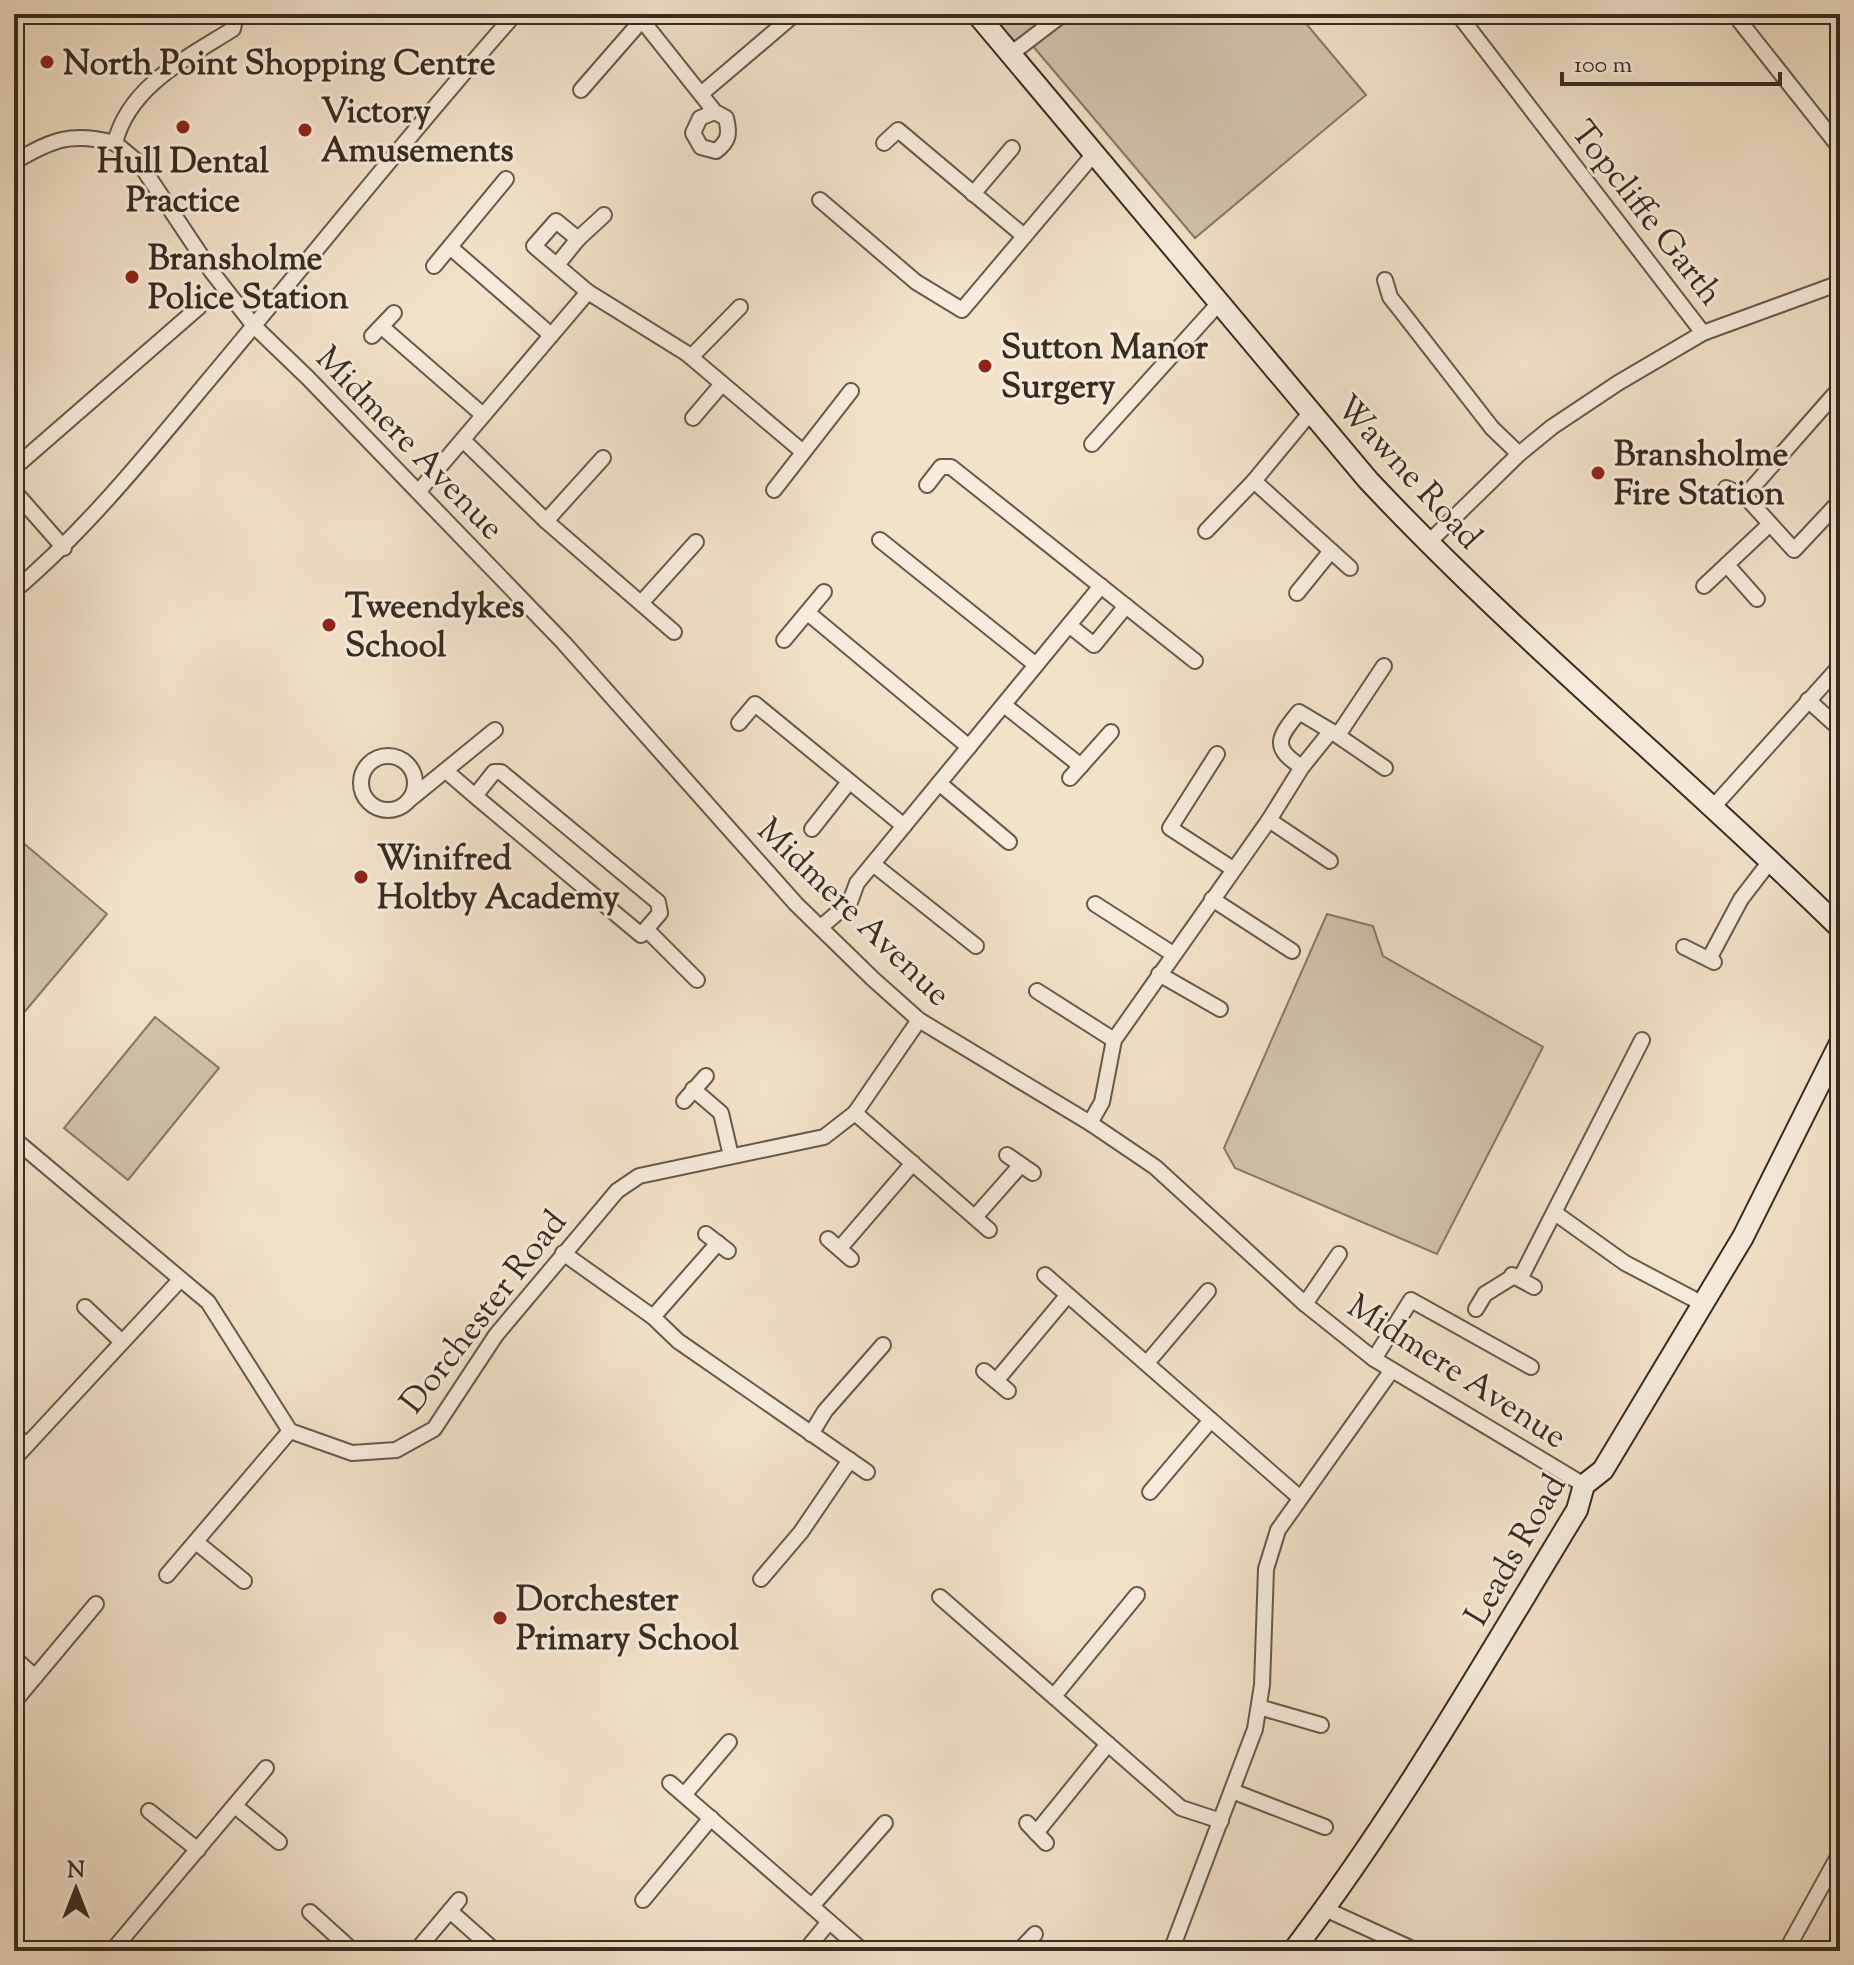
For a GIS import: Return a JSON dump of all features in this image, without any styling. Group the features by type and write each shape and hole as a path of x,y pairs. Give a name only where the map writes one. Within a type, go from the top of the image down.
{"street":[{"path":"14,162 66,137 87,136 115,143 120,124 145,88 233,29 236,14"},
{"path":"14,591 64,548 254,326 403,142 515,14"},
{"name":"Wawne Road","path":"977,14 1311,412 1428,543 1714,806 1840,928"},
{"path":"1012,53 1063,14"},
{"name":"Topcliffe Garth","path":"1458,14 1703,333"},
{"path":"1734,14 1840,148"},
{"path":"701,94 792,15"},
{"path":"581,90 639,17 715,112"},
{"path":"884,143 898,130 1024,236"},
{"name":"Midmere Avenue","path":"115,143 140,164 212,272 254,326 419,491 563,642 821,927 919,1020 1090,1123 1155,1167 1305,1304 1374,1359 1584,1485"},
{"path":"973,194 1012,148"},
{"path":"820,200 916,282 962,310 1093,155"},
{"path":"434,266 506,179"},
{"path":"557,265 578,239 604,215"},
{"path":"578,239 556,221 534,246 588,292 691,357 803,452"},
{"path":"450,247 551,335"},
{"path":"1385,280 1390,297 1492,428 1519,454"},
{"path":"1428,543 1519,454 1552,427 1703,333 1840,283"},
{"path":"419,491 588,292"},
{"path":"1092,444 1220,302"},
{"path":"14,468 199,307"},
{"path":"691,357 740,307"},
{"path":"394,313 377,332 483,415"},
{"path":"693,418 722,384"},
{"path":"1745,496 1840,388"},
{"path":"774,490 851,391"},
{"path":"1206,531 1254,481 1311,412"},
{"path":"463,440 546,521 674,632"},
{"path":"546,521 603,458"},
{"path":"927,485 941,467 951,467 1195,661"},
{"path":"1254,481 1350,568"},
{"path":"1726,488 1745,496 1794,550 1840,501"},
{"path":"14,491 64,548"},
{"path":"1704,586 1770,524"},
{"path":"880,540 1036,665"},
{"path":"642,602 696,542"},
{"path":"1297,593 1331,551"},
{"path":"1727,565 1757,599"},
{"path":"821,927 850,902 857,883 1101,586"},
{"path":"784,640 824,592"},
{"path":"1069,625 1094,645 1126,606"},
{"path":"808,613 969,747"},
{"path":"1090,1123 1102,1102 1114,1040 1269,820 1302,767 1334,733 1384,666"},
{"path":"1714,806 1840,666"},
{"path":"1808,700 1840,729"},
{"path":"739,723 755,704 904,826"},
{"path":"1004,705 1081,766"},
{"path":"1302,767 1287,758 1280,746 1281,735 1299,712 1385,768"},
{"path":"409,800 495,730"},
{"path":"1070,778 1111,732"},
{"path":"1217,754 1170,828 1233,869"},
{"path":"446,771 475,796 641,935 660,913 658,902 501,772 494,772 475,796"},
{"path":"812,829 849,782"},
{"path":"939,783 1009,842"},
{"path":"1269,820 1330,861"},
{"path":"1684,947 1712,961 1741,899 1771,860"},
{"path":"873,864 976,946"},
{"path":"1212,899 1292,951"},
{"path":"1095,904 1173,954"},
{"path":"647,930 697,980"},
{"path":"1159,974 1220,1009"},
{"path":"1037,991 1114,1040"},
{"name":"Dorchester Road","path":"290,1431 352,1453 374,1454 416,1442 434,1429 496,1335 617,1191 639,1176 824,1137 855,1113 919,1020"},
{"path":"1476,1309 1485,1294 1513,1275 1555,1213 1637,1065 1642,1040"},
{"name":"Leads Road","path":"1293,1951 1325,1909 1484,1663 1577,1510 1584,1485 1603,1470 1743,1237 1840,1043"},
{"path":"706,1076 689,1095 721,1113 731,1156"},
{"path":"855,1113 989,1230"},
{"path":"14,1139 179,1281 208,1302 290,1431 167,1575"},
{"path":"975,1217 1027,1170 1007,1155"},
{"path":"839,1249 913,1163"},
{"path":"1555,1213 1625,1263 1703,1304"},
{"path":"653,1317 717,1243"},
{"path":"563,1253 653,1317 678,1341 867,1472"},
{"path":"1305,1304 1339,1254"},
{"path":"1045,1275 1299,1497"},
{"path":"1513,1275 1534,1287"},
{"path":"14,1459 179,1281"},
{"path":"1147,1363 1208,1291"},
{"path":"984,1371 1002,1386 1067,1296"},
{"path":"1374,1359 1411,1300 1531,1367"},
{"path":"85,1307 121,1341"},
{"path":"811,1434 825,1411 883,1345"},
{"path":"1171,1951 1255,1729 1259,1707 1266,1569 1278,1530 1392,1370"},
{"path":"1150,1492 1211,1420"},
{"path":"14,1434 27,1445"},
{"path":"761,1579 801,1532 850,1460"},
{"path":"196,1542 244,1581"},
{"path":"1054,1696 1137,1595"},
{"path":"940,1597 1181,1808 1221,1821"},
{"path":"14,1702 96,1604"},
{"path":"14,1658 35,1677"},
{"path":"1259,1707 1321,1725"},
{"path":"684,1795 729,1742"},
{"path":"1036,1833 1108,1744"},
{"path":"113,1951 265,1768"},
{"path":"670,1783 863,1951"},
{"path":"1232,1791 1325,1827"},
{"path":"235,1806 279,1842"},
{"path":"149,1811 198,1850"},
{"path":"643,1900 711,1818"},
{"path":"812,1906 885,1823"},
{"path":"1786,1951 1840,1853"},
{"path":"416,1951 455,1905 495,1951"},
{"path":"1325,1909 1417,1951"},
{"path":"310,1912 353,1951"},
{"path":"805,1951 829,1922"},
{"path":"1019,1951 1035,1934"}],"shaded area":[{"path":"990,14 1052,14 1013,42"},
{"path":"1068,14 1298,14 1366,95 1195,238 1032,45"},
{"path":"14,835 107,914 21,1016 14,1010"},
{"path":"1327,914 1373,926 1383,956 1543,1047 1437,1254 1235,1168 1224,1148"},
{"path":"155,1017 219,1068 128,1180 64,1128"}],"place":[{"name":"North Point Shopping Centre","path":"47,62"},
{"name":"Hull Dental Practice","path":"183,127"},
{"name":"Victory Amusements","path":"305,130"},
{"name":"Bransholme Police Station","path":"132,277"},
{"name":"Sutton Manor Surgery","path":"985,366"},
{"name":"Bransholme Fire Station","path":"1598,473"},
{"name":"Tweendykes School","path":"329,625"},
{"name":"Winifred Holtby Academy","path":"361,877"},
{"name":"Dorchester Primary School","path":"500,1618"}]}
